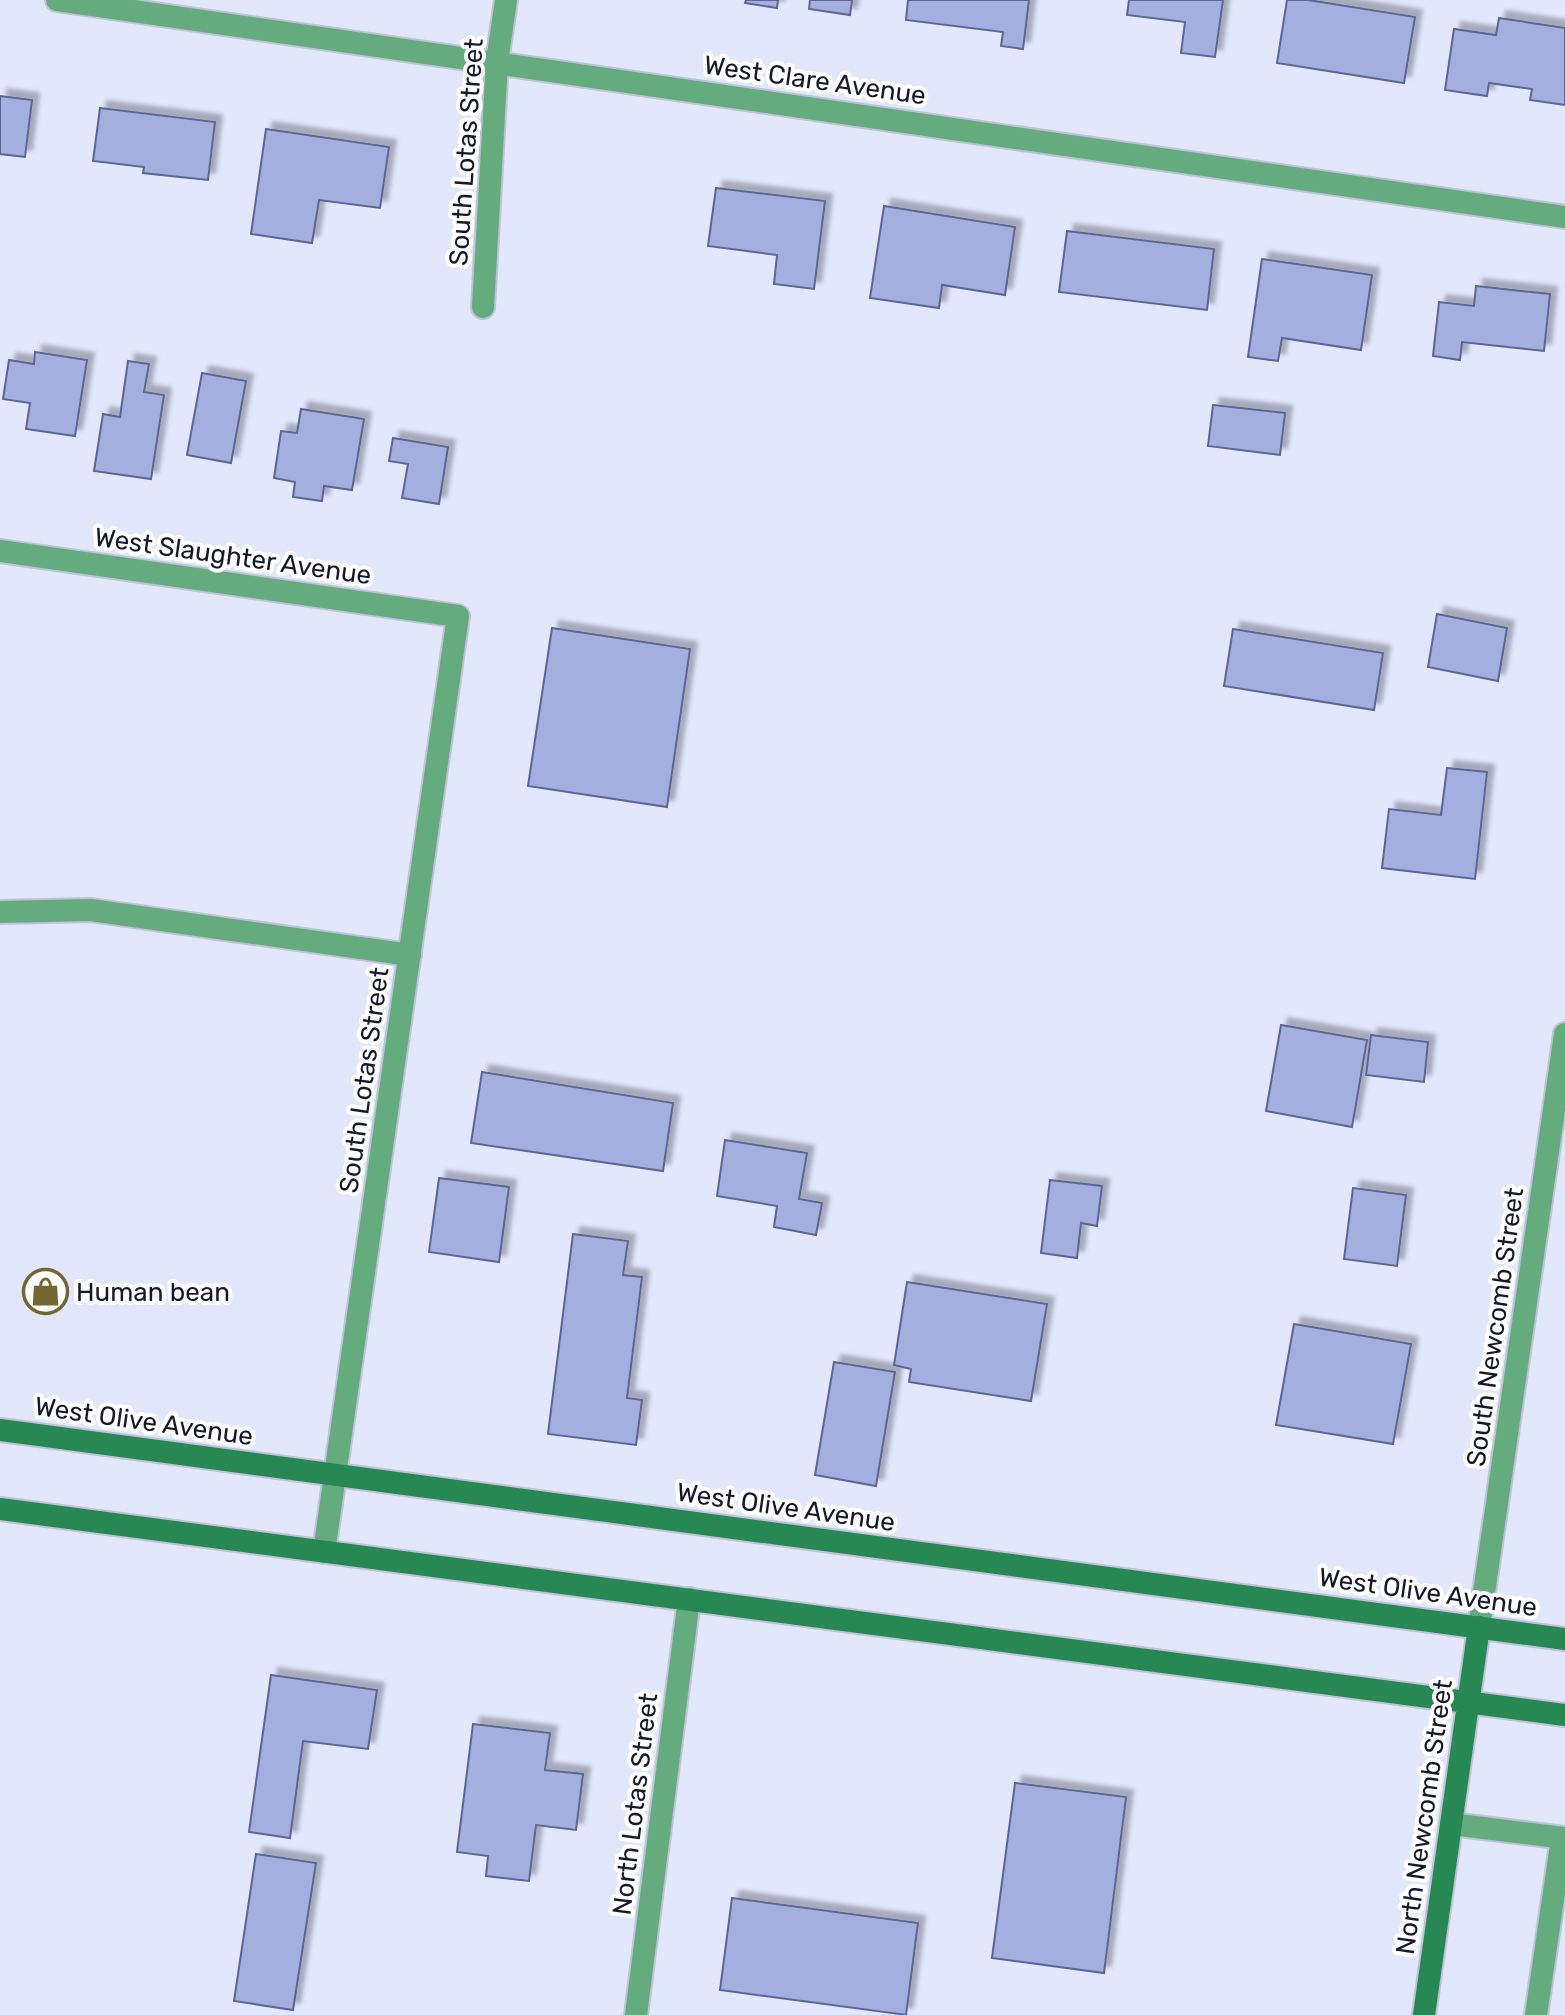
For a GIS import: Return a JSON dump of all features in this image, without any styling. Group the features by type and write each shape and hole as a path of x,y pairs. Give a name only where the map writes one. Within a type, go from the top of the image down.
{"main road":[{"name":"West Olive Avenue","path":"0,1430 1565,1639"},
{"path":"0,1509 1565,1715"},
{"name":"North Newcomb Street","path":"1424,2015 1479,1627"}],"street":[{"name":"West Clare Avenue","path":"57,0 1565,217"},
{"name":"South Lotas Street","path":"483,307 497,62 506,0"},
{"name":"West Slaughter Avenue","path":"0,551 458,616"},
{"name":"South Lotas Street","path":"324,1552 458,616"},
{"path":"0,912 91,910 410,955"},
{"name":"South Newcomb Street","path":"1479,1627 1565,1034"},
{"name":"North Lotas Street","path":"636,2015 689,1599"},
{"path":"1451,1824 1564,1838 1536,2015"}],"building":[{"path":"746,0 778,0 777,8 745,3"},
{"path":"810,0 852,0 850,15 809,9"},
{"path":"908,0 1029,0 1023,49 1001,46 1003,32 906,20"},
{"path":"1129,0 1223,0 1215,57 1181,53 1185,22 1127,15"},
{"path":"1287,0 1308,0 1415,17 1404,83 1277,63"},
{"path":"1499,18 1565,28 1565,105 1530,100 1532,89 1489,83 1487,96 1445,90 1454,29 1496,35"},
{"path":"0,96 32,100 25,157 0,154"},
{"path":"100,108 215,122 208,180 143,173 144,167 93,161"},
{"path":"266,129 389,147 380,208 319,200 312,243 251,234"},
{"path":"716,188 825,201 814,289 774,284 777,255 708,246"},
{"path":"884,206 1015,227 1005,295 942,285 939,308 870,298"},
{"path":"1067,231 1214,249 1207,310 1059,292"},
{"path":"1262,259 1372,275 1361,350 1282,338 1278,361 1248,357"},
{"path":"1476,286 1550,294 1544,351 1462,342 1460,360 1433,356 1439,302 1474,306"},
{"path":"35,352 87,360 75,436 26,429 30,403 3,399 9,360 34,364"},
{"path":"128,361 149,364 144,392 164,395 151,479 94,471 103,414 120,417"},
{"path":"202,373 246,381 231,463 187,455"},
{"path":"1213,405 1285,413 1280,455 1208,446"},
{"path":"301,409 364,419 352,490 324,486 322,501 293,497 295,482 274,478 281,431 297,433"},
{"path":"393,438 448,447 439,504 402,498 408,464 389,461"},
{"path":"1437,614 1507,628 1498,681 1428,667"},
{"path":"552,628 690,649 667,807 528,786"},
{"path":"1233,629 1383,653 1374,710 1224,686"},
{"path":"1447,768 1487,772 1475,879 1382,868 1389,809 1441,815"},
{"path":"1281,1025 1367,1040 1352,1127 1266,1111"},
{"path":"1371,1035 1428,1042 1424,1082 1366,1075"},
{"path":"482,1072 673,1103 663,1171 471,1143"},
{"path":"725,1140 807,1153 799,1199 822,1203 816,1235 774,1227 777,1206 717,1196"},
{"path":"439,1178 509,1187 499,1262 429,1252"},
{"path":"1050,1180 1102,1186 1097,1226 1081,1223 1077,1258 1041,1253"},
{"path":"1353,1188 1406,1195 1397,1266 1344,1259"},
{"path":"573,1234 628,1241 623,1275 642,1277 627,1398 642,1400 636,1445 548,1434"},
{"path":"907,1282 1047,1304 1031,1401 909,1382 911,1369 894,1365"},
{"path":"1294,1324 1411,1344 1393,1444 1276,1425"},
{"path":"834,1362 895,1372 876,1486 815,1475"},
{"path":"271,1675 377,1690 368,1749 303,1741 290,1838 249,1832"},
{"path":"473,1724 550,1733 545,1770 583,1774 576,1830 536,1825 529,1881 486,1876 488,1856 457,1852"},
{"path":"1015,1783 1126,1797 1104,1973 992,1958"},
{"path":"256,1854 316,1863 293,2010 234,2001"},
{"path":"732,1898 918,1923 906,2015 720,1990"}],"place":[{"name":"Human bean","path":"45,1292"}]}
